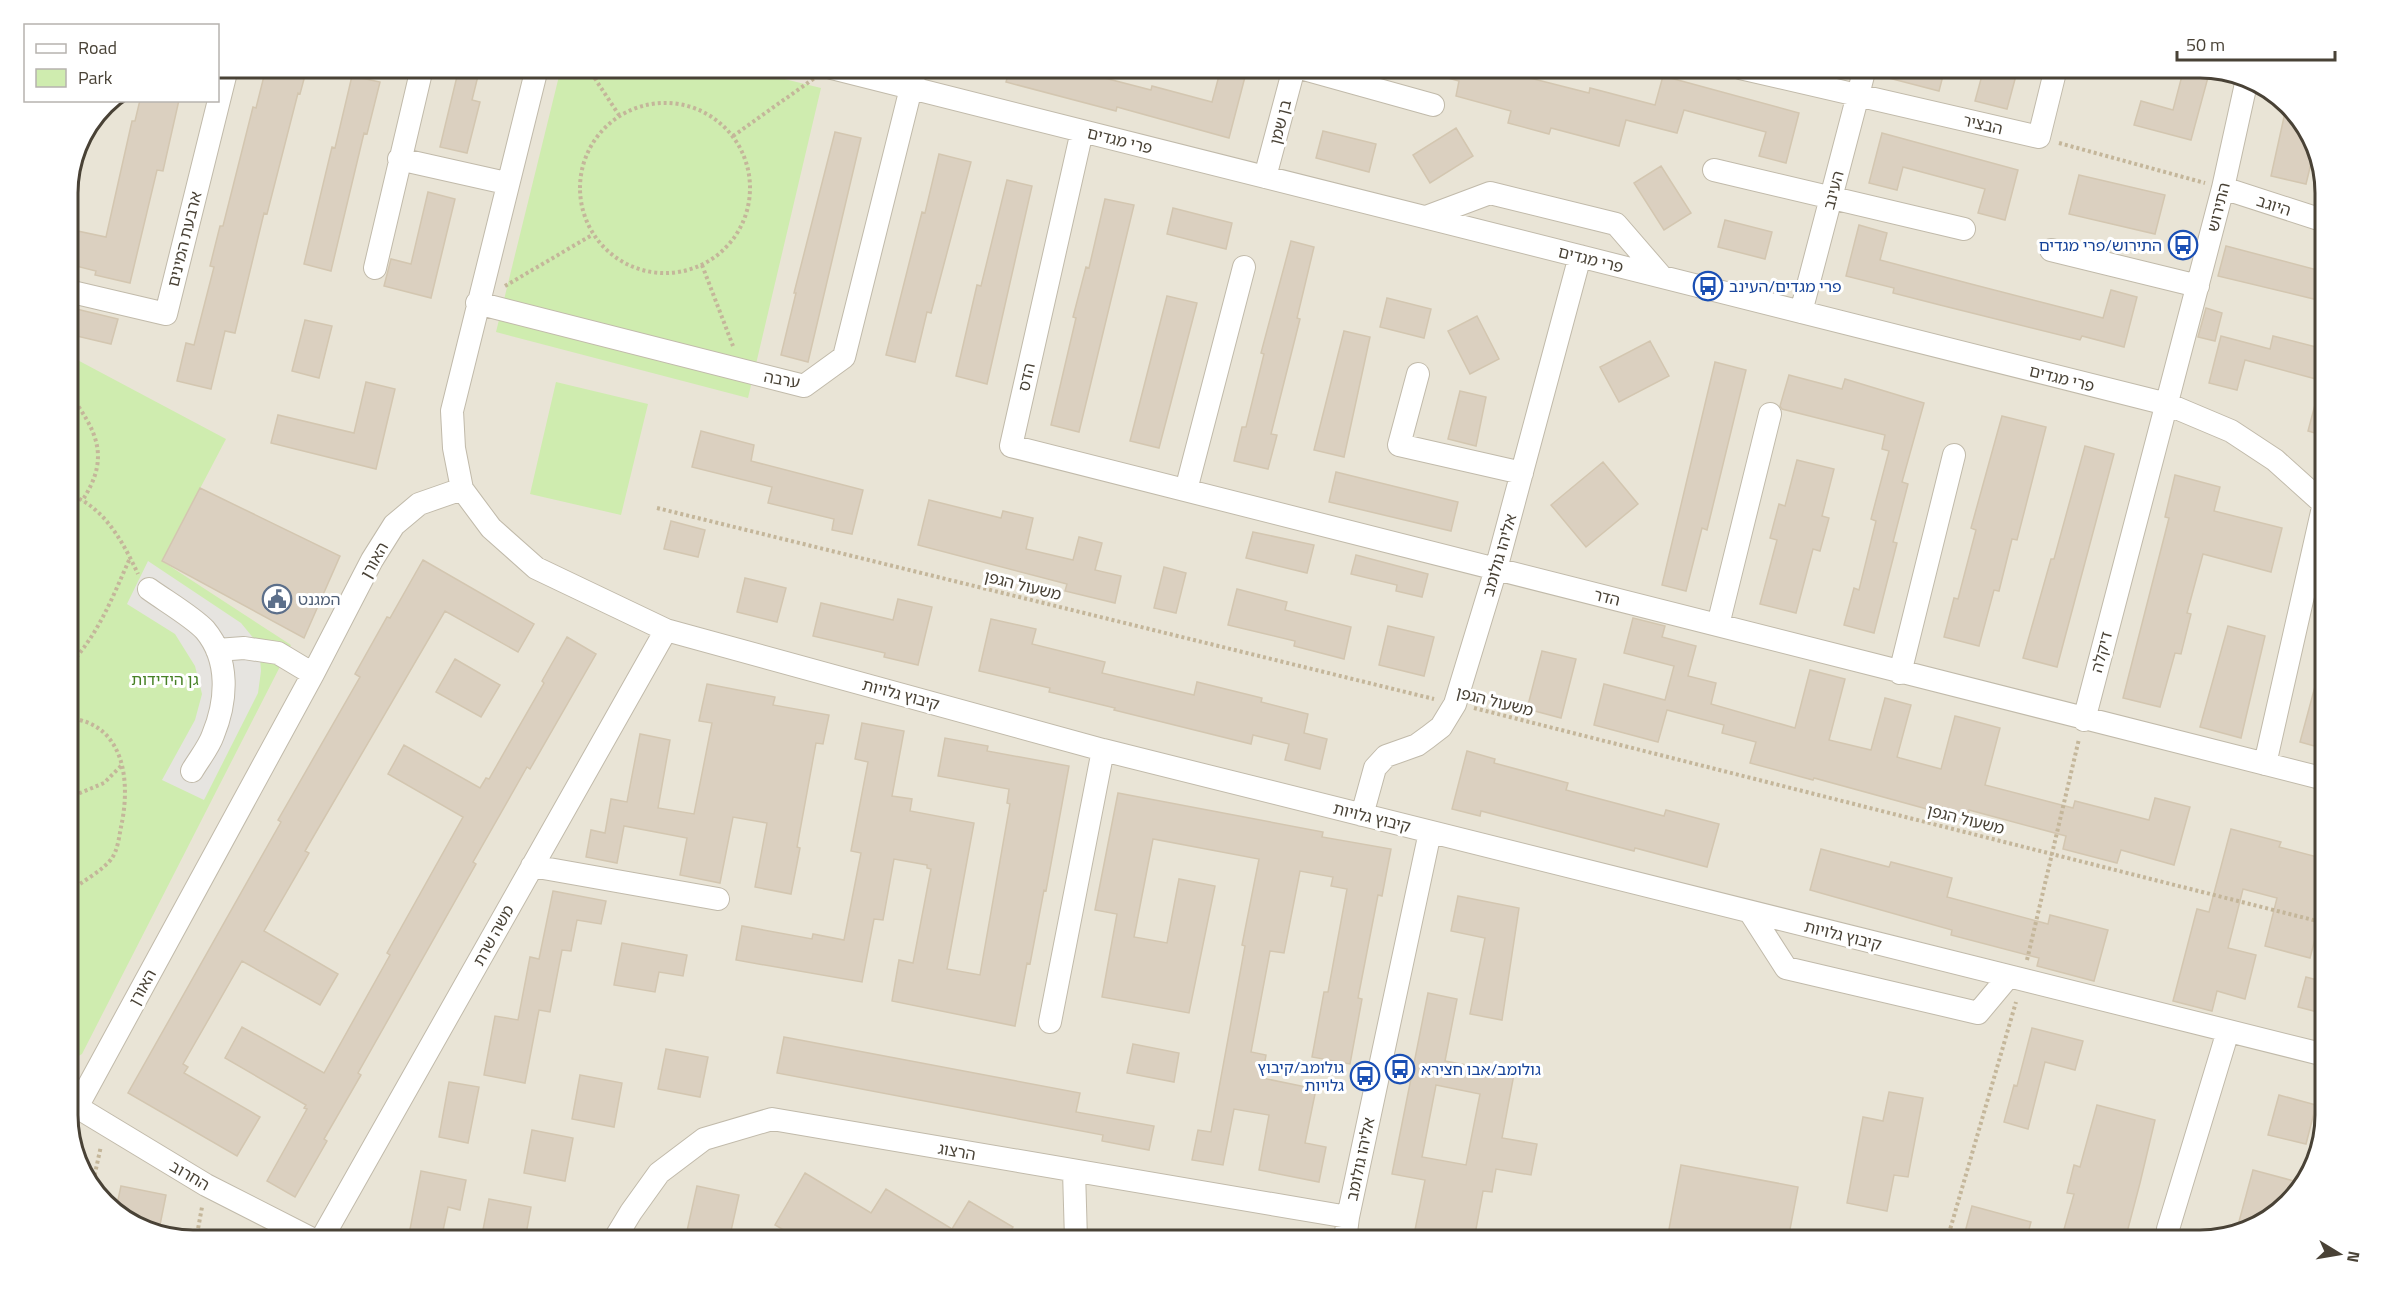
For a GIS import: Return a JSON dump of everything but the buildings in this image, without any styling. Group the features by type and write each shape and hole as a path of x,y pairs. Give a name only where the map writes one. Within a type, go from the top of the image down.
{"street":[{"name":"ארבעת המינים","path":"219,100 224,78"},
{"path":"375,268 419,78"},
{"path":"462,489 454,448 452,411 506,183 534,78"},
{"name":"ערבה","path":"477,303 804,386 844,357 914,78"},
{"name":"פרי מגדים","path":"917,78 1082,131 2167,404 2231,431 2275,460 2315,496"},
{"name":"בן שמן","path":"1265,177 1291,78"},
{"path":"1336,78 1433,105"},
{"name":"הבציר","path":"1784,78 2039,137"},
{"name":"העינב","path":"1801,312 1862,78"},
{"path":"2039,137 2054,78"},
{"name":"התירוש","path":"2167,404 2223,188 2245,87"},
{"name":"ארבעת המינים","path":"78,293 165,314 218,102"},
{"name":"הדס","path":"1082,131 1011,446 1496,569"},
{"path":"399,159 506,183"},
{"path":"1714,170 1964,229"},
{"name":"היוגב","path":"2223,188 2315,218"},
{"path":"1426,217 1490,193 1616,224 1661,276"},
{"path":"2051,250 2198,286"},
{"name":"אליהו גולומב","path":"1362,815 1375,768 1386,756 1417,745 1441,727 1455,704 1496,569 1580,256"},
{"path":"1186,490 1244,267"},
{"path":"1418,374 1399,445 1522,474"},
{"name":"דיקלה","path":"2084,720 2167,404"},
{"path":"1718,626 1770,414"},
{"path":"1900,673 1954,455"},
{"name":"קיבוץ גלויות","path":"462,489 491,528 536,568 666,630 1103,750 2315,1053"},
{"name":"האורן","path":"78,1096 313,674 372,560 394,525 419,504 462,489"},
{"path":"2265,764 2315,544"},
{"name":"הדר","path":"1496,569 2084,720"},
{"path":"149,589 204,629 217,651 224,673 224,695 213,736 192,771"},
{"name":"משה שרת","path":"327,1230 666,630"},
{"path":"217,651 244,648 278,653 313,674"},
{"path":"2084,720 2315,776"},
{"path":"1050,1022 1103,750"},
{"name":"אליהו גולומב","path":"1346,1230 1430,832"},
{"path":"532,866 718,899"},
{"path":"1750,912 1786,968 1978,1013 2009,976"},
{"path":"2168,1229 2228,1031"},
{"name":"החרוב","path":"78,1110 206,1185 294,1230"},
{"name":"הרצוג","path":"620,1230 659,1173 704,1138 772,1119 1348,1217"},
{"path":"1074,1171 1076,1230"}],"path":[{"path":"595,78 619,115"},
{"path":"733,136 816,78"},
{"path":"649,103 680,103 710,115 733,136 746,158 750,183 748,208 739,231 723,251 702,266 679,273 654,274 630,267 609,254 592,234 581,210 579,183 585,156 599,133 619,115 649,103"},
{"path":"2039,137 2223,188"},
{"path":"477,303 592,234"},
{"path":"702,266 743,371"},
{"path":"78,408 97,438 98,459 94,483 82,501"},
{"path":"78,499 96,509 114,531 149,589"},
{"name":"משעול הגפן","path":"657,508 1455,704 2315,920"},
{"path":"78,653 109,607 130,557"},
{"path":"78,721 91,724 105,732 116,748 123,765 126,787 117,848 111,860 78,885"},
{"path":"78,794 104,783 123,765"},
{"path":"95,1175 106,1125"},
{"path":"198,1230 206,1185"}],"shaded area":[{"path":"219,78 2200,78 2230,82 2251,90 2276,107 2296,129 2309,156 2315,186 2315,1115 2311,1145 2303,1166 2286,1191 2264,1211 2237,1224 2200,1230 193,1230 163,1226 142,1218 117,1201 97,1179 84,1152 78,1122 78,186 87,149 97,129 123,102 219,102"},
{"path":"148,561 241,623 259,645 261,671 258,693 204,800 162,780 195,720 202,694 195,666 175,634 127,604"}],"green space":[{"path":"559,78 780,78 821,88 748,398 496,332"},
{"name":"גן הידידות","path":"78,360 226,439 162,561 291,645 82,1054 78,1056"},
{"path":"556,382 648,404 621,515 530,494"}],"place":[{"name":"התירוש/פרי מגדים","path":"2183,245"},
{"name":"פרי מגדים/העינב","path":"1708,286"},
{"name":"המגנט","path":"277,599"},
{"name":"גולומב/אבו חצירא","path":"1400,1069"},
{"name":"גולומב/קיבוץ גלויות","path":"1365,1076"}]}
